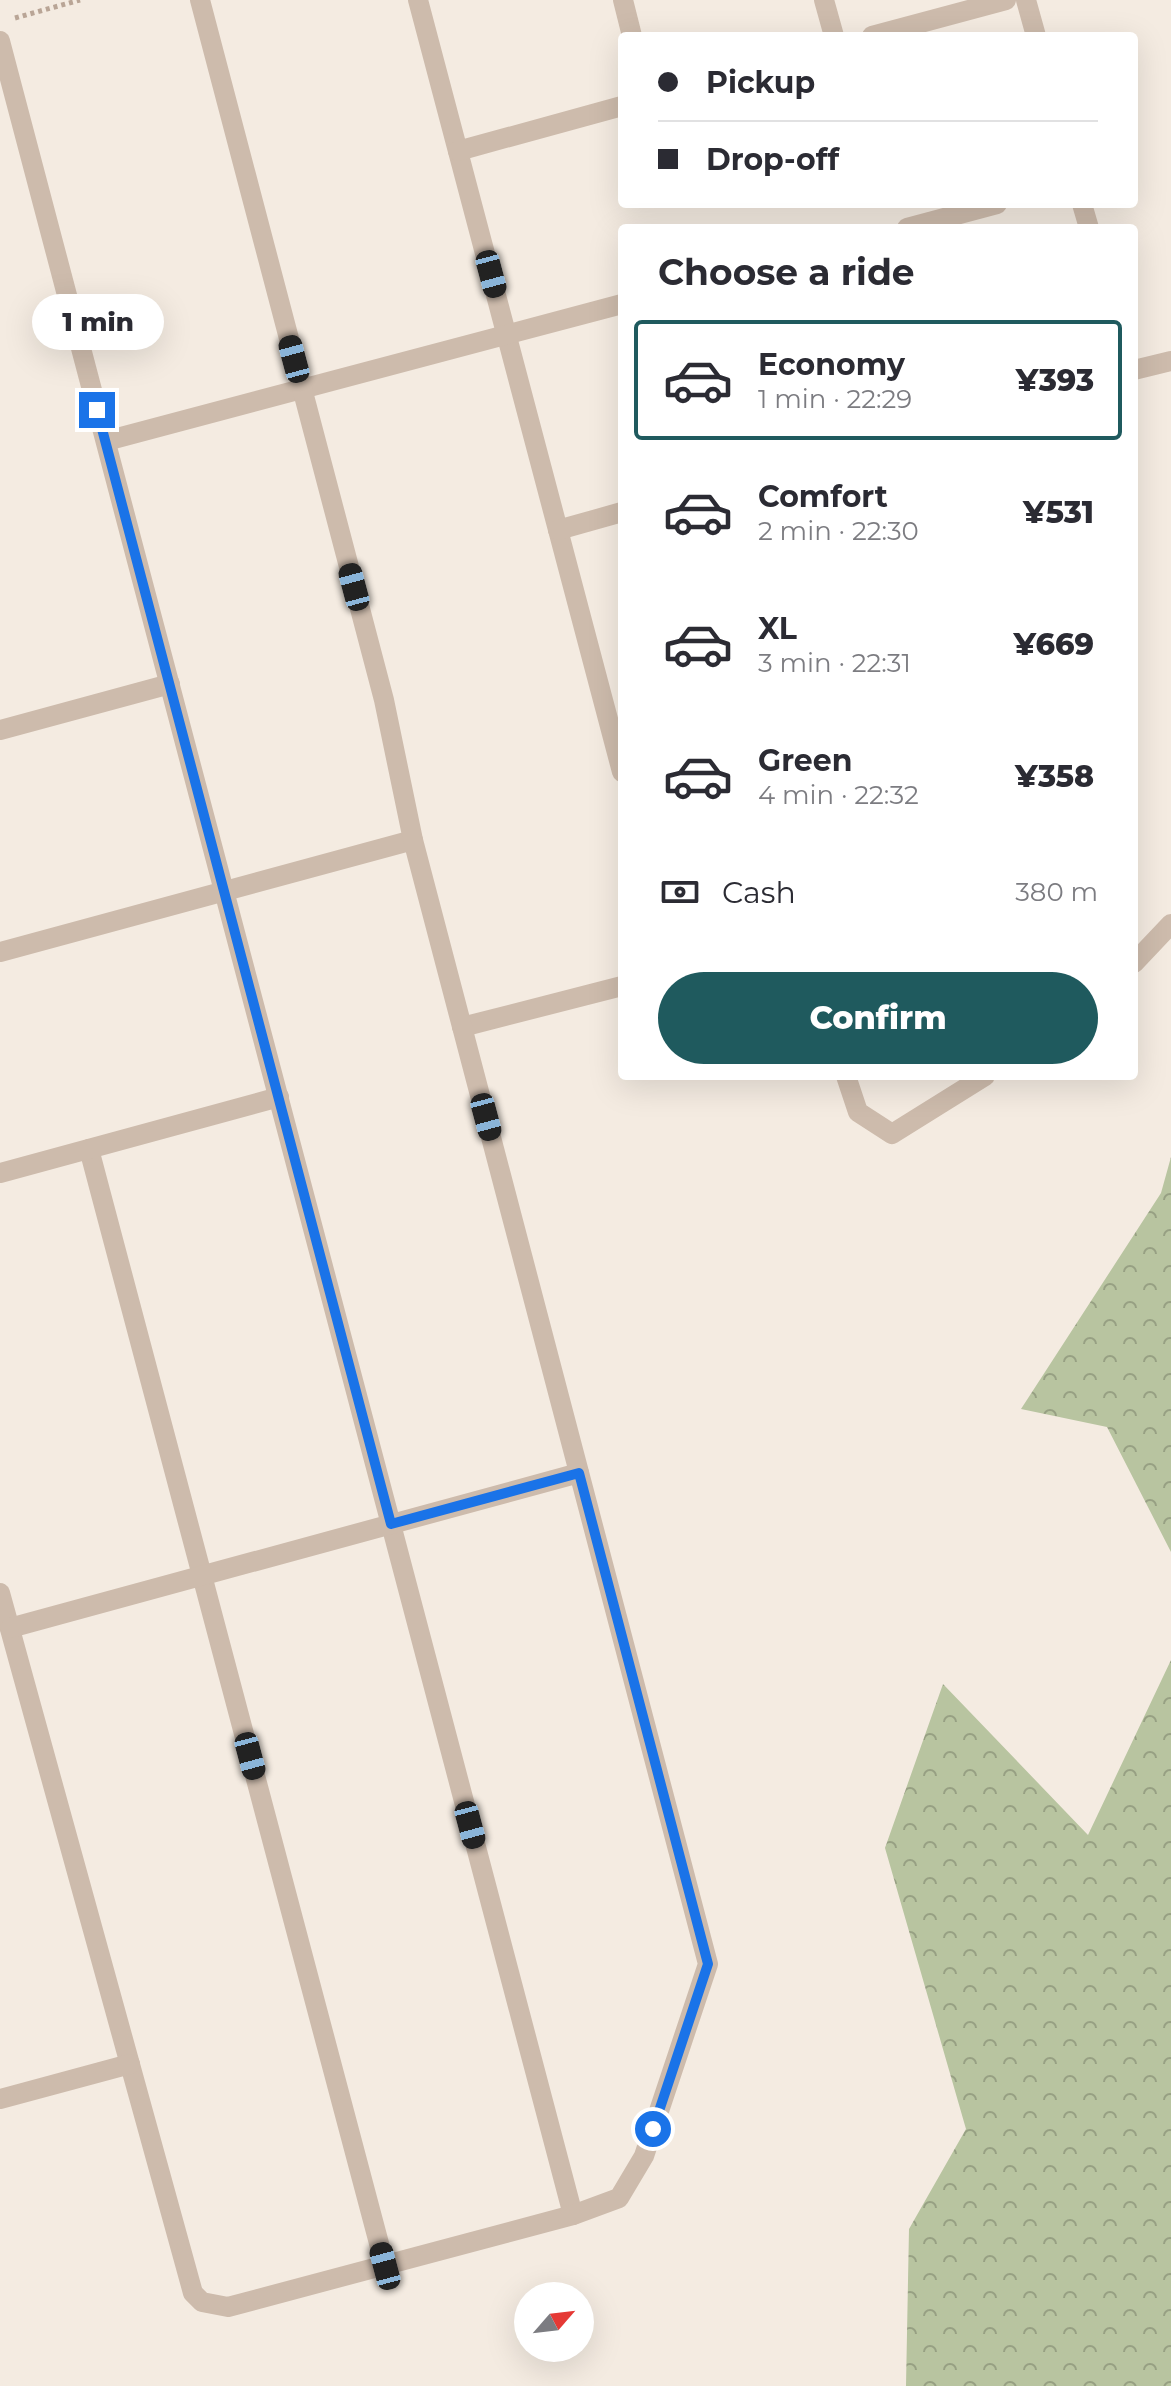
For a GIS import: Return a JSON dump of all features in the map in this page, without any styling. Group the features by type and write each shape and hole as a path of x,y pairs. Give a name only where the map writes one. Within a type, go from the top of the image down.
{"street":[{"path":"0,1593 193,2293 202,2302 214,2307 228,2307 573,2215 619,2198 644,2156 708,1964 413,840 384,700 200,0"},
{"path":"418,0 618,757"},
{"path":"623,0 631,32"},
{"path":"824,0 833,32"},
{"path":"887,32 1006,0"},
{"path":"1026,0 1035,32"},
{"path":"0,41 573,2215"},
{"path":"458,151 618,107"},
{"path":"922,224 982,208"},
{"path":"106,441 618,305"},
{"path":"1138,369 1171,361"},
{"path":"558,530 618,513"},
{"path":"0,730 170,684"},
{"path":"0,952 413,840"},
{"path":"1138,959 1171,924"},
{"path":"462,1027 618,987"},
{"path":"847,1080 858,1112 892,1134 979,1080"},
{"path":"0,1173 279,1097"},
{"path":"89,1149 385,2266"},
{"path":"10,1628 579,1473"},
{"path":"0,2099 130,2064"}],"path":[{"path":"13,19 80,0"}],"green space":[{"path":"1171,1157 1171,1552 1107,1427 1021,1409 1161,1193"},
{"path":"1171,1660 1171,2386 906,2386 909,2229 966,2129 885,1848 943,1684 1088,1835"}],"route":[{"path":"97,410 391,1524 579,1473 708,1964 653,2129"}]}
